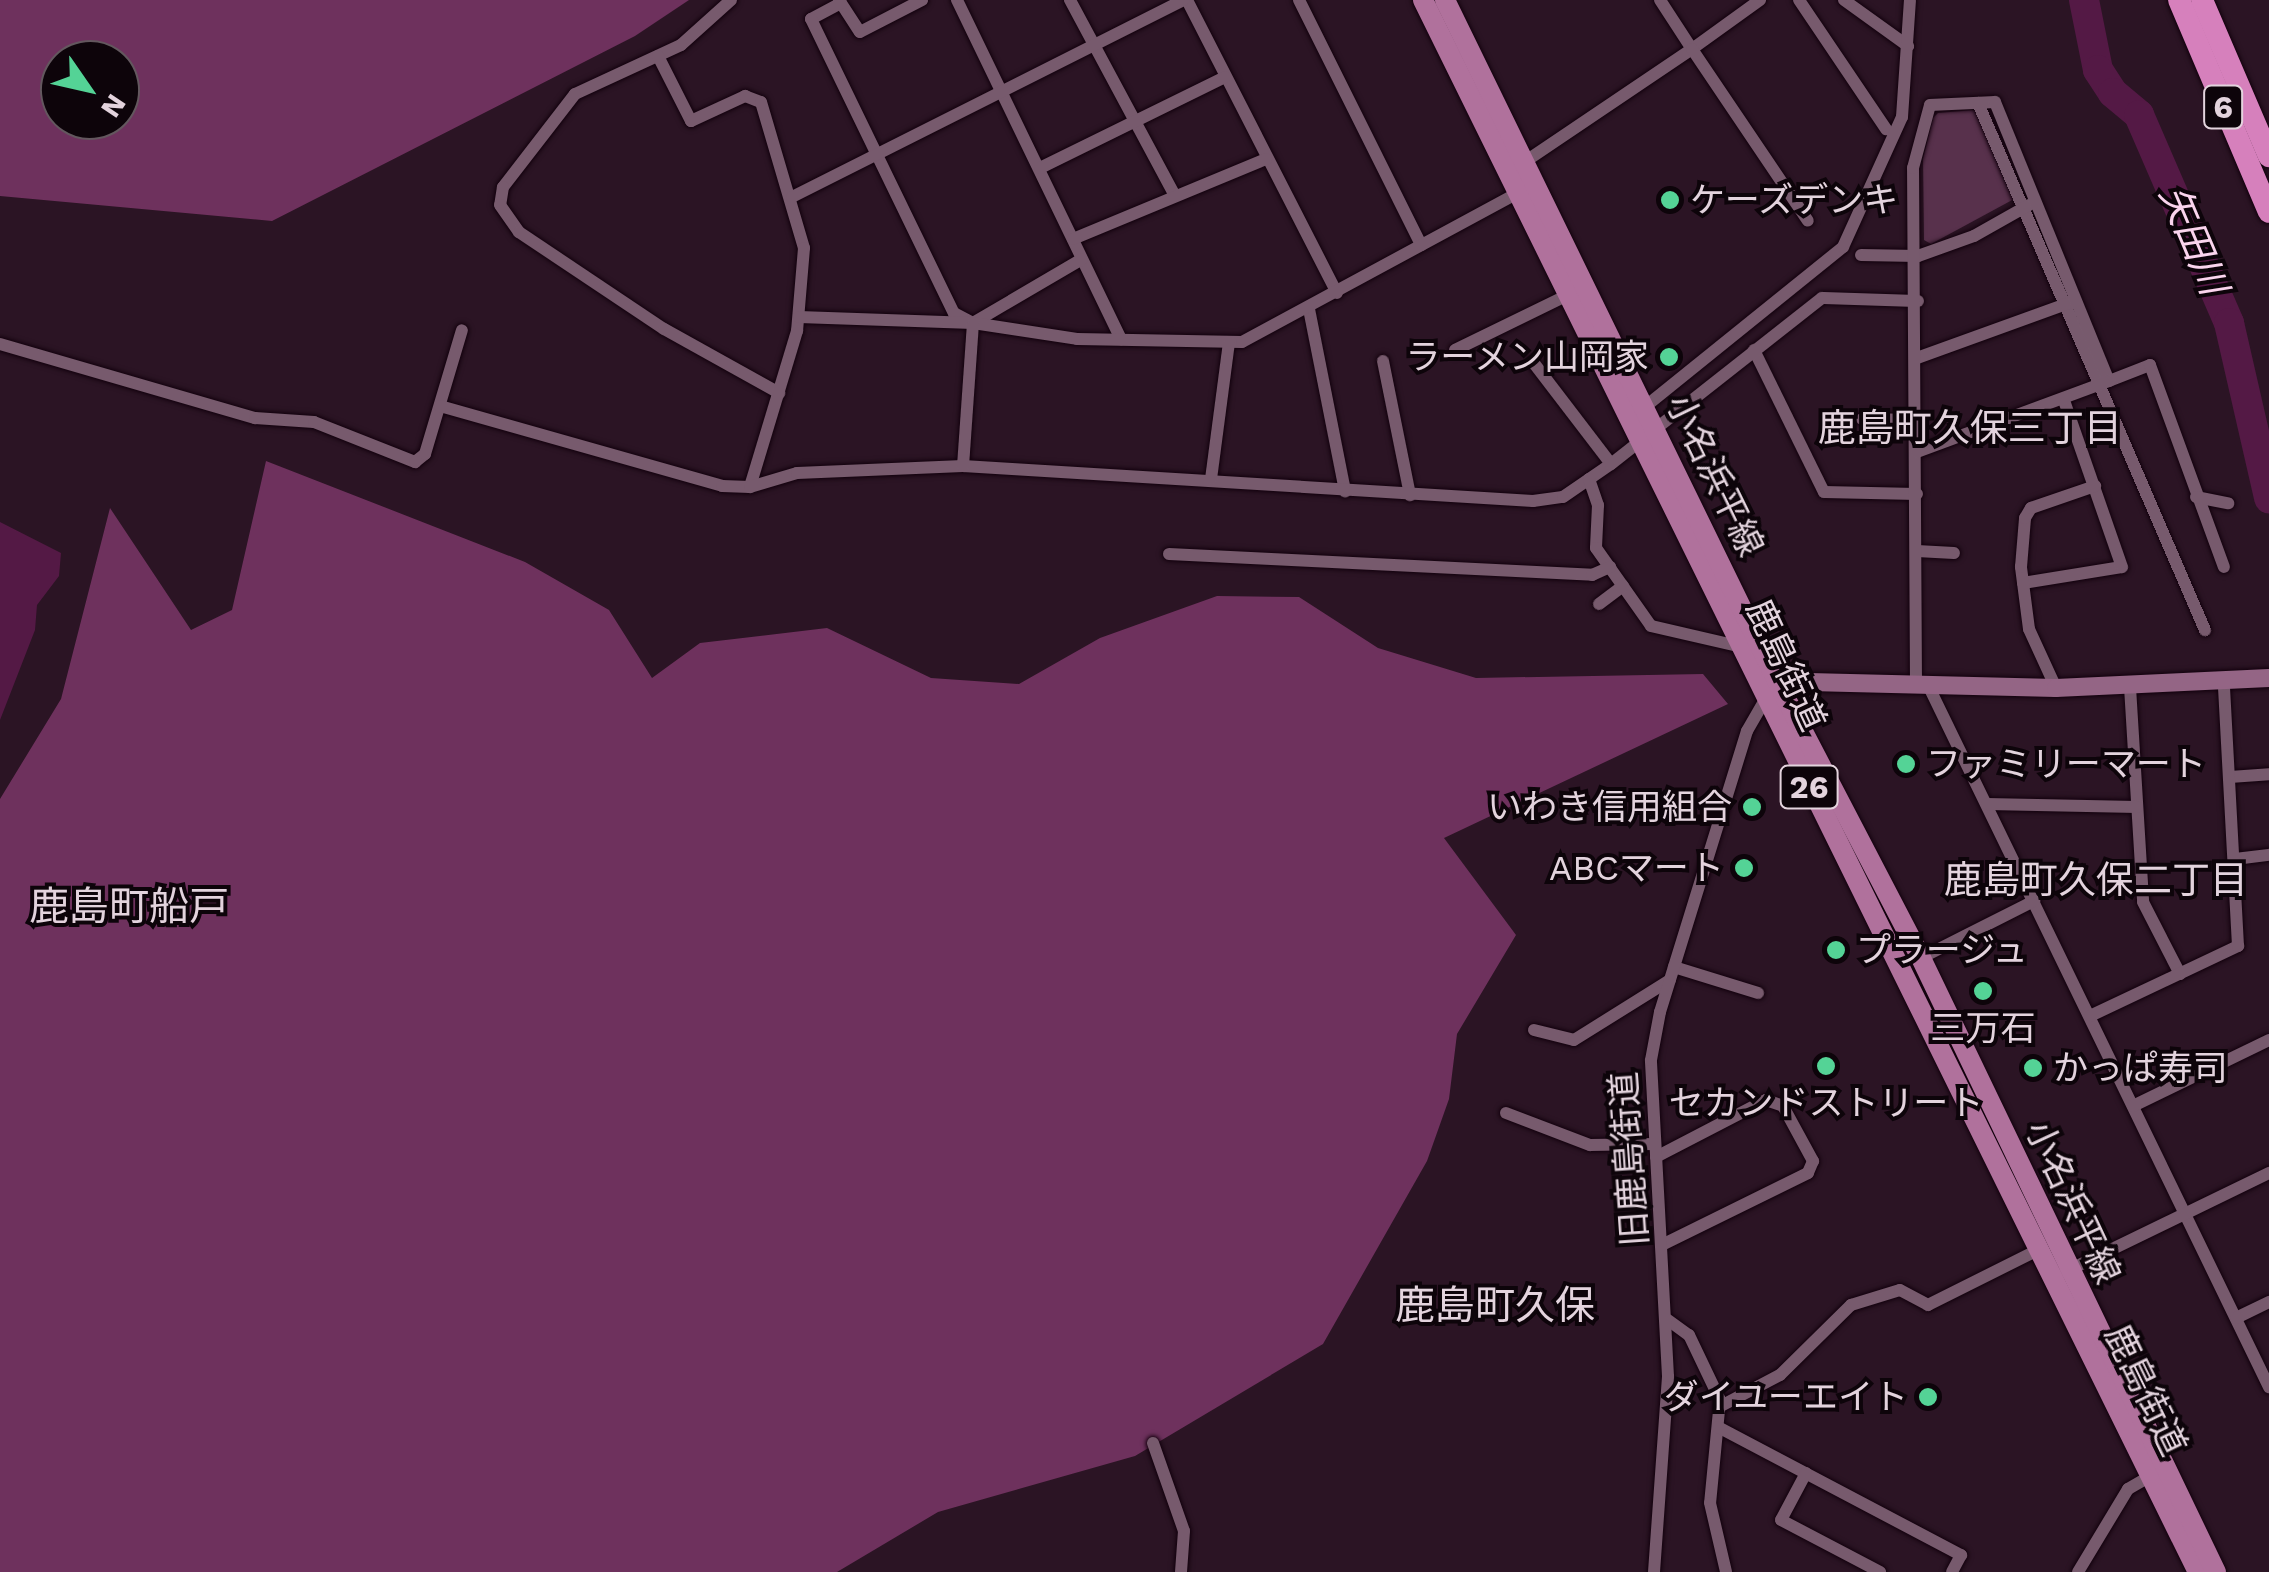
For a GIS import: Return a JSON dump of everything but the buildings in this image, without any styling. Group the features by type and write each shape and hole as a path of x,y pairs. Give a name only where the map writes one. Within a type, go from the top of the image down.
{"highway":[{"name":"6","path":"2179,0 2269,212"},
{"name":"6","path":"2202,0 2269,156"}],"main road":[{"name":"鹿島街道","path":"1423,0 1517,167 1519,192 1649,436 1742,647 1774,696 2040,1249 2061,1274 2198,1572"},
{"name":"小名浜平線","path":"1445,0 1517,167 1646,406 1649,436 1774,696 1921,958 2061,1274 2216,1572"}],"street":[{"path":"730,0 658,56 575,94 503,187 500,205 519,232 664,329 780,393"},
{"path":"922,0 860,32 841,2 811,19 954,313 973,323"},
{"path":"957,0 1006,93 1121,339"},
{"path":"1070,0 1174,194"},
{"path":"792,196 880,156 1185,0 1337,294"},
{"path":"1299,0 1422,246"},
{"path":"1660,0 1808,221"},
{"path":"1517,167 1760,0"},
{"path":"1799,0 1886,129"},
{"path":"1844,0 1908,46"},
{"path":"1646,406 1844,248 1894,146 1906,96 1910,0"},
{"path":"658,56 691,122 745,96 761,102 792,196 804,248 799,316 780,393 750,486"},
{"path":"1040,168 1225,77"},
{"path":"2205,630 2030,205 1995,102 1930,104 1914,168 1922,684 1987,804 2269,1387"},
{"path":"1073,240 1174,194 1266,159"},
{"path":"799,316 973,323 1121,339 1230,342 1309,310 1519,192"},
{"path":"1862,255 1918,256 2030,205"},
{"path":"973,323 1082,259"},
{"path":"1455,350 1570,294"},
{"path":"440,406 722,486 750,486 798,472 964,466 1533,501 1562,497 1611,464 1822,298 1918,301"},
{"path":"1917,358 2070,302"},
{"path":"1309,310 1346,490"},
{"path":"964,466 973,323"},
{"path":"0,344 255,418 314,422 415,462 425,454 462,330"},
{"path":"1211,479 1230,342"},
{"path":"1754,350 1824,492 1917,494"},
{"path":"1383,361 1410,494"},
{"path":"1534,362 1611,464"},
{"path":"1917,452 2150,365 2224,567"},
{"path":"2023,583 2122,567 2064,400"},
{"path":"1862,419 1917,420"},
{"path":"1588,479 1598,504 1596,548 1655,628 1742,647"},
{"path":"2056,688 2029,630 2023,583 2030,508 2095,486"},
{"path":"2196,497 2228,503"},
{"path":"1917,551 1954,553"},
{"path":"1169,554 1592,575 1610,567"},
{"path":"1599,604 1623,586"},
{"path":"1774,696 1809,682 2056,688 2224,684 2269,678"},
{"path":"2090,1016 2238,946 2224,684"},
{"path":"2130,687 2143,902 2180,974"},
{"name":"旧鹿島街道","path":"1654,1572 1668,1320 1651,1060 1672,973 1747,731 1774,696"},
{"path":"2230,777 2269,774"},
{"path":"1987,804 2137,807"},
{"path":"2235,859 2269,856"},
{"path":"1921,958 2034,901"},
{"path":"1534,1030 1574,1040 1672,973 1758,993"},
{"path":"2133,1106 2269,1040"},
{"path":"1506,1113 1590,1145 1656,1151 1766,1100 1784,1106 1812,1162 1808,1173 1664,1244"},
{"path":"2061,1274 2269,1173"},
{"path":"1719,1407 1780,1375 1850,1305 1900,1290 1928,1304 2040,1249"},
{"path":"2236,1318 2269,1302"},
{"path":"1668,1320 1689,1335 1719,1407 1710,1503 1726,1572"},
{"path":"1718,1427 1961,1555 1952,1572"},
{"path":"1153,1443 1184,1531 1181,1572"},
{"path":"1806,1473 1781,1520 1880,1572"},
{"path":"2078,1572 2128,1490 2152,1476"}],"shaded area":[{"path":"0,0 689,0 635,36 272,221 0,196"},
{"path":"1987,109 2027,192 1931,244 1924,240 1923,159 1933,118 1938,113"},
{"path":"266,461 525,562 609,610 652,678 700,643 827,628 931,678 1019,684 1100,638 1217,596 1299,597 1378,648 1476,678 1703,674 1728,704 1444,838 1516,935 1457,1034 1449,1099 1427,1161 1323,1344 1135,1456 938,1512 837,1572 0,1572 0,799 61,699 110,508 191,630 232,610"},
{"path":"0,522 61,553 59,576 37,605 35,630 0,720"}],"waterway":[{"name":"矢田川","path":"2084,0 2098,70 2113,93 2139,115 2229,323 2269,498"}],"place":[{"name":"ケーズデンキ","path":"1670,200"},
{"name":"ラーメン山岡家","path":"1669,357"},
{"name":"ファミリーマート","path":"1906,764"},
{"name":"いわき信用組合","path":"1752,807"},
{"name":"ABCマート","path":"1744,868"},
{"name":"プラージュ","path":"1836,950"},
{"name":"三万石","path":"1983,991"},
{"name":"セカンドストリート","path":"1826,1066"},
{"name":"かっぱ寿司","path":"2033,1068"},
{"name":"ダイユーエイト","path":"1928,1397"}],"district":[{"name":"鹿島町久保三丁目","path":"1970,429"},
{"name":"鹿島町久保二丁目","path":"2096,881"},
{"name":"鹿島町船戸","path":"129,907"},
{"name":"鹿島町久保","path":"1495,1306"}]}
